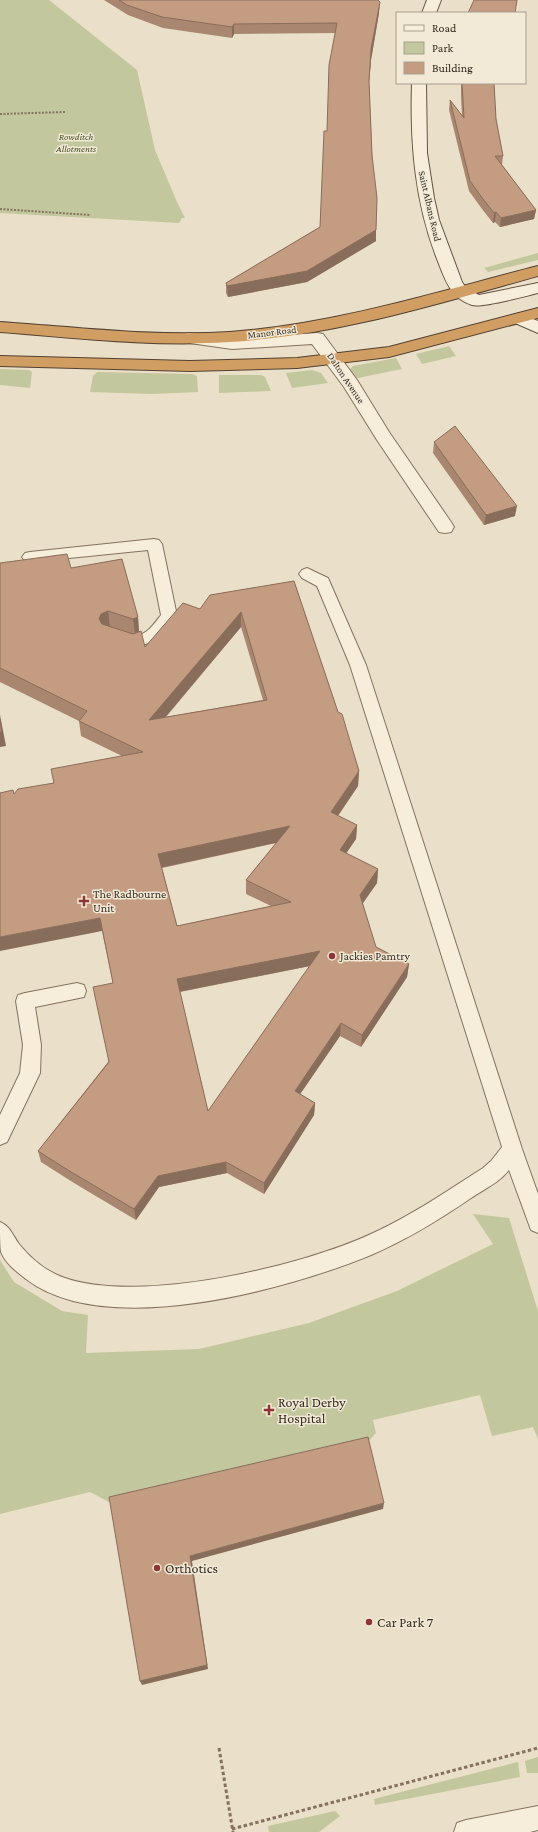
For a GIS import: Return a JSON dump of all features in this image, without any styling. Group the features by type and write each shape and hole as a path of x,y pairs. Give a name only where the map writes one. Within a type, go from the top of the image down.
{"highway":[{"name":"Manor Road","path":"0,327 188,338 252,335 314,327 460,292 538,271"},
{"path":"0,361 190,366 268,365 389,352 538,313"}],"street":[{"path":"429,12 434,0"},
{"name":"Saint Albans Road","path":"419,84 418,140 421,166 430,214 442,254 460,292"},
{"path":"460,292 476,301 538,288"},
{"path":"521,318 538,328"},
{"name":"Dalton Avenue","path":"188,338 232,344 317,338 333,359 445,527"}],"lane":[{"path":"30,557 154,544 169,616 156,634 135,642 110,634"},
{"path":"307,574 323,582 358,665 512,1149 538,1223"},
{"path":"0,1136 30,1073 32,1044 25,1001 77,991"},
{"path":"0,1232 15,1256 27,1267 48,1281 66,1289 97,1296 130,1297 173,1294 214,1288 296,1272 364,1248 405,1228 494,1172 512,1149"},
{"path":"466,1832 532,1823"}],"path":[{"path":"0,114 65,112"},
{"path":"0,209 90,215"},
{"path":"219,1748 233,1830 538,1748"}],"green space":[{"name":"Rowditch Allotments","path":"0,0 49,0 137,70 155,150 185,218 182,218 179,223 0,213"},
{"path":"538,253 538,260 488,272 484,268"},
{"path":"449,346 456,356 422,364 416,354"},
{"path":"396,358 402,369 353,379 349,370 353,366"},
{"path":"0,369 29,370 32,372 30,388 0,385"},
{"path":"312,370 321,373 328,383 292,388 286,373"},
{"path":"97,372 192,374 197,376 198,392 152,394 90,392 93,376"},
{"path":"219,375 261,375 265,377 271,391 219,393"},
{"path":"473,1214 509,1218 538,1311 538,1439 533,1427 492,1436 480,1395 373,1420 376,1433 366,1444 111,1503 90,1492 0,1514 0,1260 14,1282 62,1311 88,1315 86,1353 199,1349 309,1323 397,1291 493,1244"},
{"path":"538,1757 538,1773 527,1773 525,1761"},
{"path":"518,1762 520,1777 375,1805 374,1799"},
{"path":"335,1811 340,1816 319,1832 269,1832 268,1826"}],"building":[{"path":"119,0 378,0 380,2 371,49 369,81 372,155 377,198 376,230 307,271 227,286 226,283 320,227 324,131 327,131 329,65 337,23 234,24 232,27 162,17 127,5"},
{"path":"474,0 517,0 515,12 468,12"},
{"path":"462,84 494,84 496,119 503,156 495,156 536,210 501,218 496,212 494,213 483,199 470,181 450,100 464,118"},
{"path":"455,426 517,506 486,515 434,442"},
{"name":"The Radbourne Unit","path":"67,554 71,568 122,559 138,617 133,619 108,611 101,614 99,619 102,624 133,634 141,631 145,647 183,603 200,609 210,595 294,581 338,712 342,714 359,771 331,812 357,825 340,850 378,869 360,895 376,947 409,964 362,1035 341,1023 295,1091 315,1103 264,1183 226,1162 158,1176 134,1209 38,1151 109,1062 93,987 113,983 100,918 0,937 0,793 13,790 14,794 18,789 54,783 51,769 143,752 79,721 87,711 0,668 0,563","holes":["241,612 267,700 149,720","290,826 246,880 291,902 177,926 158,854","320,951 208,1111 177,979"]},
{"path":"0,719 2,732 0,732"},
{"name":"Orthotics","path":"368,1437 384,1503 190,1556 207,1665 140,1681 109,1497"}],"place":[{"name":"The Radbourne Unit","path":"84,901"},
{"name":"Jackies Pamtry","path":"332,956"},
{"name":"Royal Derby Hospital","path":"269,1410"},
{"name":"Orthotics","path":"157,1568"},
{"name":"Car Park 7","path":"369,1622"}]}
